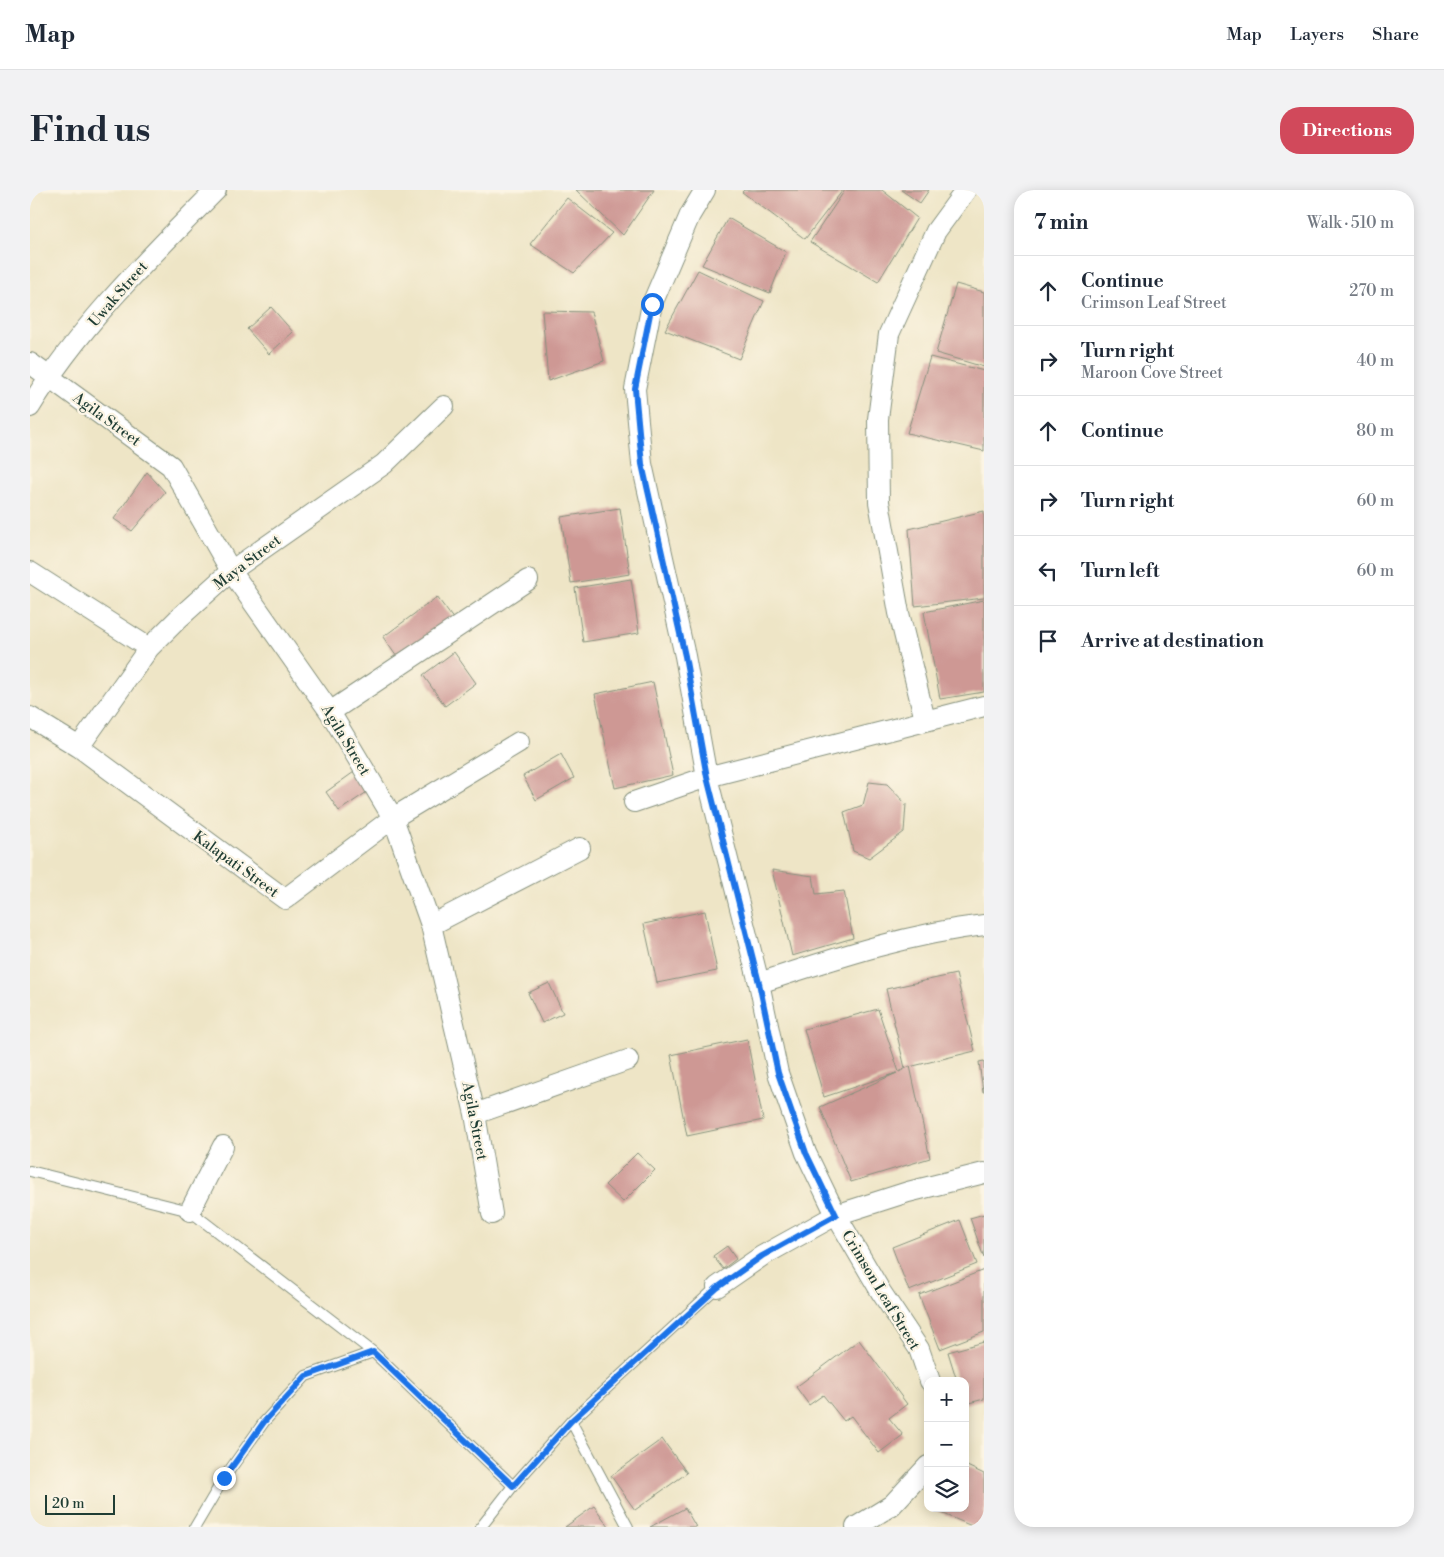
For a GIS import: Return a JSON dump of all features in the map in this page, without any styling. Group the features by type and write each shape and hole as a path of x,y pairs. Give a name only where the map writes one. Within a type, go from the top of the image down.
{"street":[{"name":"Uwak Street","path":"30,407 49,376 126,282 216,190"},
{"name":"Crimson Leaf Street","path":"706,190 690,215 652,304 635,389 642,464 685,656 707,777 759,983 778,1073 806,1153 836,1215 881,1292 919,1350 929,1377"},
{"path":"925,720 899,613 879,502 878,419 889,334 936,231 966,190"},
{"name":"Agila Street","path":"30,363 171,466 231,571 330,712 393,818 430,925 475,1114 492,1214"},
{"name":"Maya Street","path":"79,747 149,648 231,571 384,464 444,406"},
{"path":"30,572 149,648"},
{"path":"330,712 528,580"},
{"path":"634,802 707,777 984,706"},
{"name":"Kalapati Street","path":"30,717 79,747 284,899 393,818 520,742"},
{"path":"430,925 580,848"},
{"path":"759,983 851,952 955,928 984,925"},
{"path":"475,1114 628,1060"},
{"path":"190,1211 224,1146"},
{"path":"717,1288 762,1256 836,1215 908,1192 984,1172"},
{"path":"856,1527 892,1505 927,1467"}],"lane":[{"path":"30,1171 190,1211 373,1352 513,1486"},
{"path":"481,1527 513,1486 571,1421 717,1288"},
{"path":"195,1527 224,1478 264,1422 306,1376 373,1352"},
{"path":"571,1421 628,1527"}],"building":[{"path":"576,190 654,190 623,235"},
{"path":"744,190 843,190 805,239 742,192"},
{"path":"845,190 882,190 917,218 878,282 810,242"},
{"path":"901,190 929,190 920,203"},
{"path":"567,198 612,233 574,273 530,244"},
{"path":"728,218 786,252 770,293 702,265"},
{"path":"698,270 764,301 739,359 665,330"},
{"path":"956,284 984,292 984,367 936,353"},
{"path":"271,307 293,332 269,354 247,329"},
{"path":"542,311 591,312 604,361 548,381"},
{"path":"930,357 984,371 984,451 907,433"},
{"path":"147,472 165,492 132,531 114,519"},
{"path":"620,508 630,574 571,583 561,517"},
{"path":"984,511 984,598 915,606 909,529"},
{"path":"631,579 639,633 583,642 575,588"},
{"path":"437,597 454,620 399,660 383,637"},
{"path":"984,600 984,692 940,699 924,612"},
{"path":"454,652 476,683 445,706 423,675"},
{"path":"653,682 673,775 615,788 595,694"},
{"path":"561,754 574,778 536,800 523,776"},
{"path":"354,772 367,792 339,811 326,792"},
{"path":"869,782 887,784 906,804 904,832 869,858 853,851 844,812 863,805"},
{"path":"772,870 813,876 816,894 844,891 853,938 792,956"},
{"path":"705,911 717,971 657,983 644,924"},
{"path":"956,974 975,1051 905,1068 886,989"},
{"path":"549,983 563,1013 542,1023 528,993"},
{"path":"878,1009 899,1072 910,1066 930,1158 851,1182 820,1107 897,1073 824,1097 804,1029"},
{"path":"747,1039 763,1120 687,1136 671,1055"},
{"path":"984,1061 984,1092 983,1092 979,1062"},
{"path":"637,1153 655,1170 623,1202 605,1185"},
{"path":"984,1214 984,1258 970,1218"},
{"path":"960,1220 977,1264 909,1291 892,1247"},
{"path":"727,1246 736,1259 723,1269 713,1256"},
{"path":"984,1270 984,1332 940,1349 919,1295"},
{"path":"859,1340 907,1404 889,1418 903,1435 879,1453 851,1416 844,1421 823,1395 809,1405 796,1387"},
{"path":"984,1342 984,1399 969,1403 969,1377 956,1377 948,1352"},
{"path":"662,1439 687,1473 635,1510 611,1476"},
{"path":"969,1467 984,1474 984,1527 974,1527 939,1512 969,1512"},
{"path":"594,1506 609,1527 565,1527"},
{"path":"685,1508 696,1527 650,1527"}],"route":[{"path":"224,1478 264,1422 306,1376 373,1352 513,1486 571,1421 717,1288 762,1256 836,1215 806,1153 778,1073 759,983 707,777 685,656 642,464 635,389 652,304"}]}
